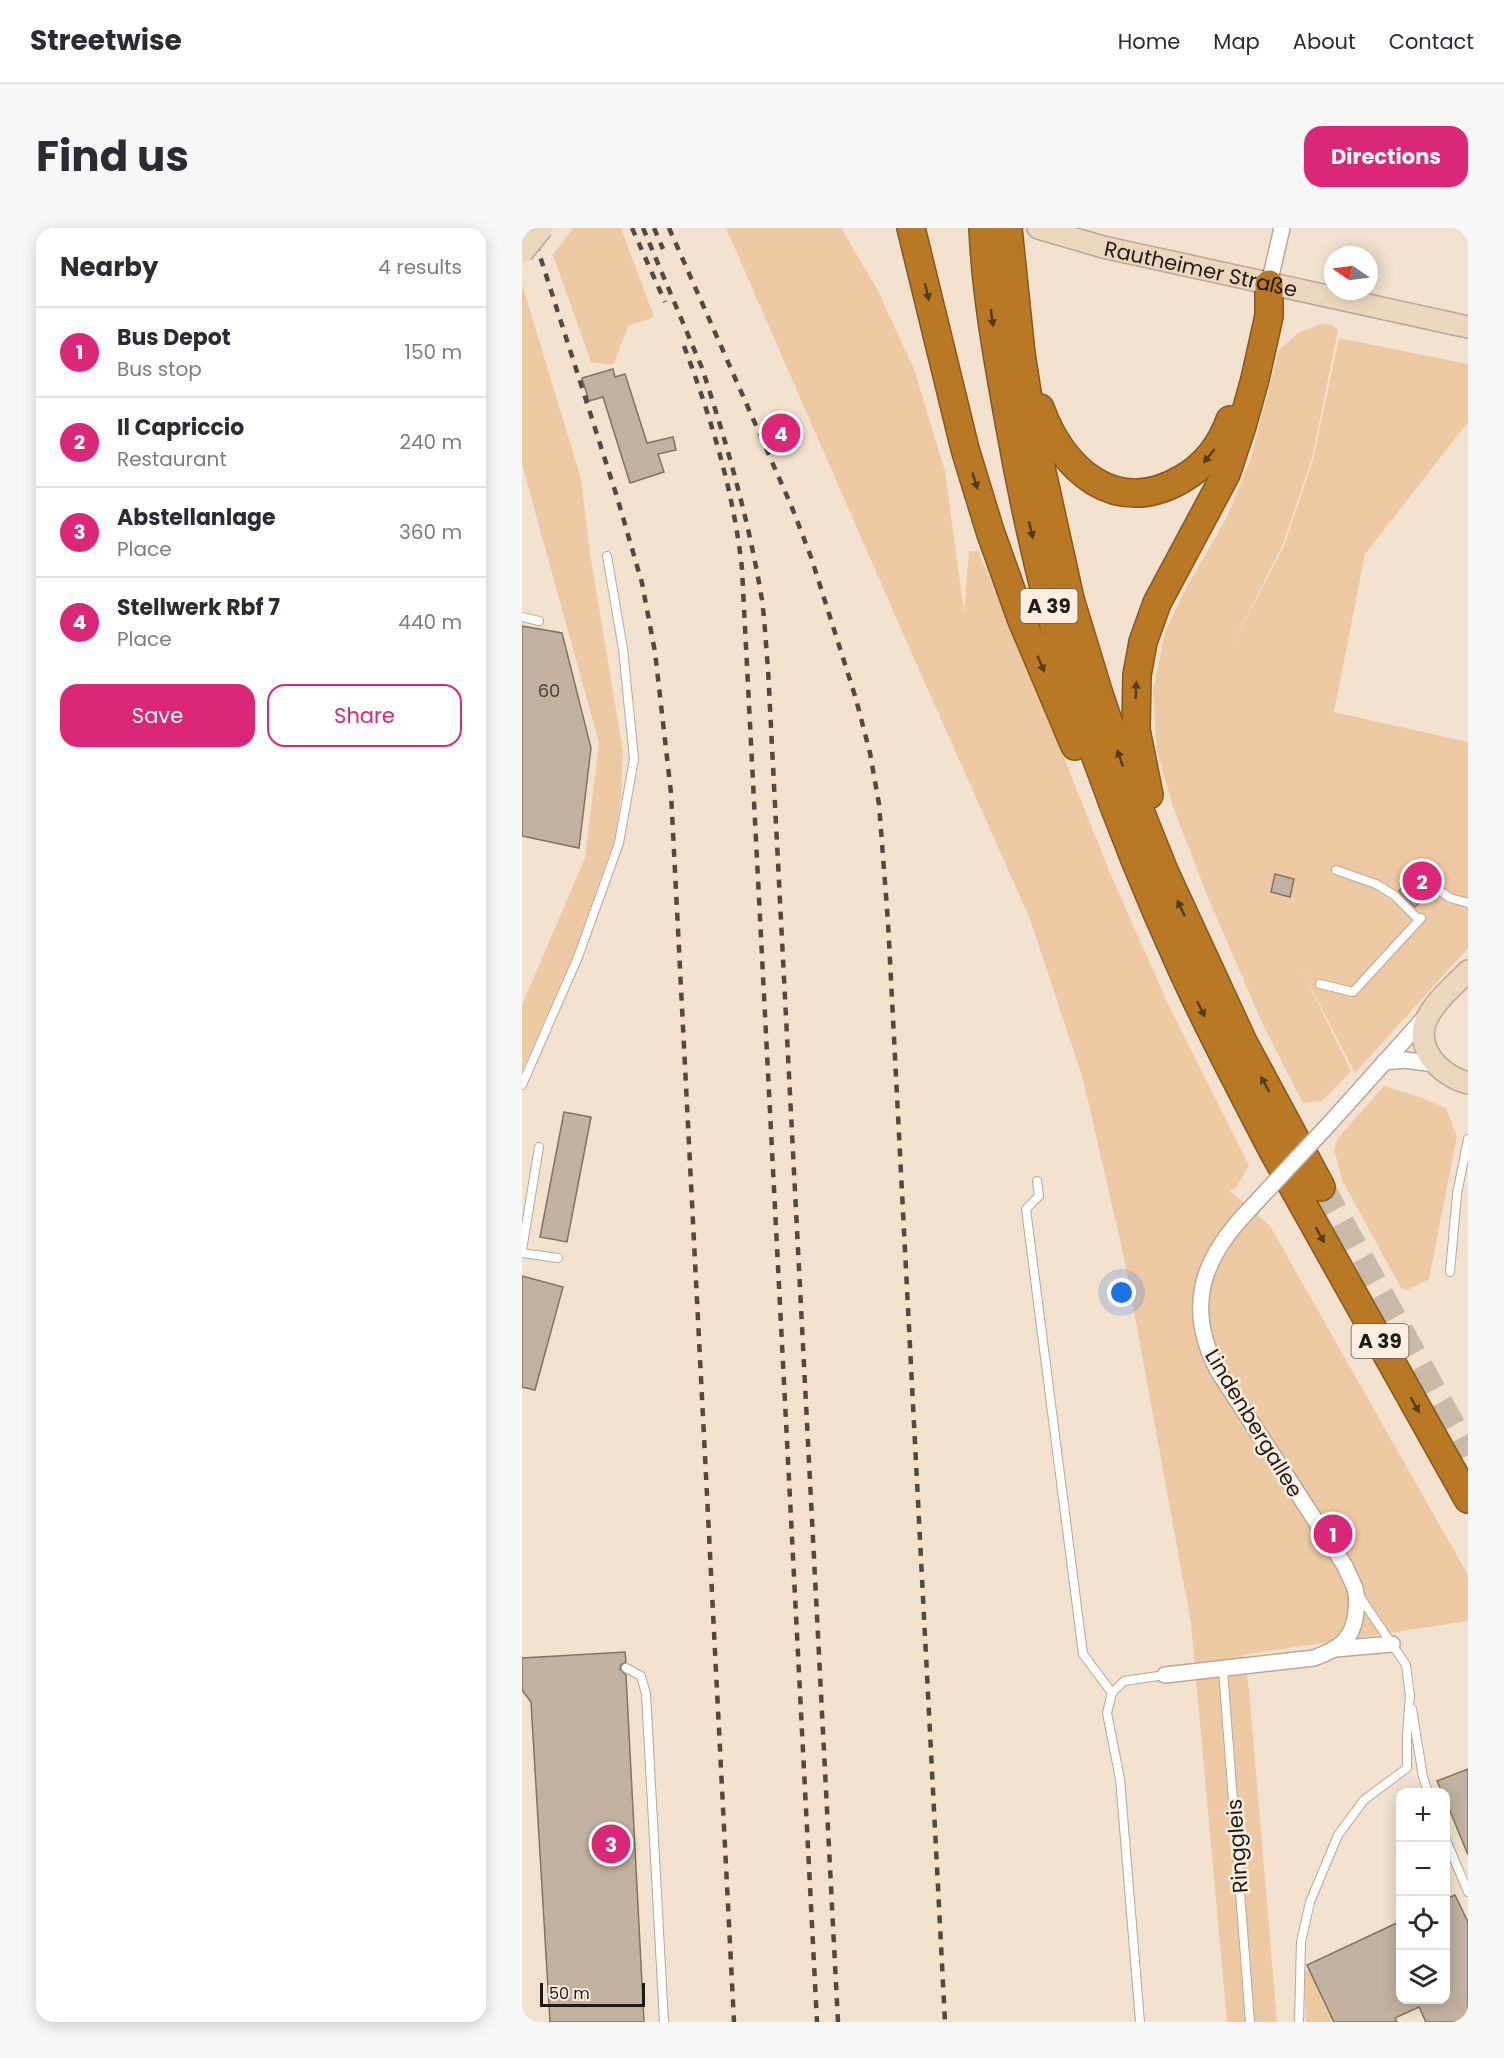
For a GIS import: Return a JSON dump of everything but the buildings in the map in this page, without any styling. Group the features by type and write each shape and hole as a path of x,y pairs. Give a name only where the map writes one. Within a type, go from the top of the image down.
{"highway":[{"name":"A 39","path":"983,228 997,361 1021,490 1047,601 1084,724 1122,825 1176,957 1273,1151 1468,1498"},
{"name":"A 39","path":"1008,228 1021,354 1037,447 1070,599 1098,691 1128,781 1164,871 1243,1042 1321,1187"},
{"path":"913,230 965,449 990,531 1014,596 1146,916 1176,957"},
{"path":"1021,354 1044,420 1059,448 1072,464 1091,480 1113,490 1139,493 1162,490 1200,468 1220,441 1229,423 1239,385 1253,314 1269,284"},
{"path":"1164,871 1136,730 1137,675 1143,642 1157,603 1226,474 1255,379 1269,316 1269,284"}],"main road":[{"path":"522,253 542,228"},
{"name":"Rautheimer Straße","path":"1040,229 1103,247 1468,327"},
{"path":"1468,971 1430,1012 1424,1030 1426,1050 1434,1064 1451,1077 1468,1083"}],"street":[{"path":"1269,284 1282,228"},
{"name":"Lindenbergallee","path":"1335,1649 1351,1632 1355,1619 1356,1590 1345,1566 1218,1371 1204,1341 1199,1311 1203,1281 1217,1249 1248,1211 1430,1012"},
{"path":"1384,1062 1405,1060 1434,1064"},
{"path":"1165,1675 1314,1658 1335,1649 1392,1644"}],"lane":[{"path":"522,1084 578,957 619,843 634,759 623,650 607,556"},
{"path":"522,617 539,621"},
{"path":"1320,984 1353,992 1420,919 1394,895 1376,884 1336,870"},
{"path":"1443,893 1450,898 1468,903"},
{"path":"1450,1272 1457,1194 1468,1139"},
{"path":"539,1147 522,1252 558,1258"},
{"path":"1037,1181 1039,1196 1026,1209 1083,1654 1112,1693"},
{"path":"1356,1590 1406,1665 1427,1788"},
{"path":"626,1668 641,1676 646,1694 664,2022"},
{"name":"Ringgleis","path":"1223,1670 1250,2022"},
{"path":"1140,2022 1120,1779 1107,1713 1112,1693 1124,1681 1165,1675"},
{"path":"1299,2022 1301,1942 1310,1902 1338,1835 1364,1800 1407,1768 1410,1694"},
{"path":"1447,1842 1468,1892"}],"shaded area":[{"path":"573,228 621,228 654,317 628,326 613,365 591,362 553,255"},
{"path":"726,228 841,228 877,289 914,369 945,471 964,612 969,551 978,551 1021,651 1113,880 1168,1004 1249,1165 1236,1188 1230,1191 1270,1226 1468,1575 1468,1621 1243,1655 1249,1689 1277,2022 1227,2022 1191,1623 1125,1262 1083,1079 1030,919"},
{"path":"522,284 581,479 590,554 623,752 621,796 615,838 574,954 522,1071 522,1005 585,858 599,743 522,464"},
{"path":"1321,324 1332,325 1338,330 1312,458 1283,544 1230,649 1284,546 1313,460 1339,338 1468,364 1468,422 1365,554 1334,712 1468,742 1468,948 1355,1073 1302,970 1351,1071 1322,1101 1303,1103 1264,1027 1209,900 1173,807 1157,751 1153,692 1165,632 1185,590 1227,517 1251,458 1279,350 1298,333"},
{"path":"1384,1086 1446,1108 1457,1136 1429,1279 1407,1290 1401,1288 1342,1180 1334,1149 1338,1138"},
{"path":"1309,1969 1334,2022 1306,2022 1304,1977 1305,1971"}],"tunnel":[{"path":"1321,1187 1468,1455"}],"railway":[{"path":"531,228 617,497 642,583 655,652 671,793 734,2022"},
{"path":"632,228 665,302"},
{"path":"643,228 702,368 729,454 744,512 763,609 768,669 838,2022"},
{"path":"654,228 663,249"},
{"path":"669,228 791,505 811,557 856,699 870,753 879,804 888,922 945,2022"},
{"path":"684,346 720,456 733,512 742,569 817,2022"}],"place":[{"name":"Stellwerk Rbf 7","path":"781,433"},
{"name":"Il Capriccio","path":"1422,881"},
{"name":"Bus Depot","path":"1333,1534"},
{"name":"Abstellanlage","path":"611,1844"}]}
